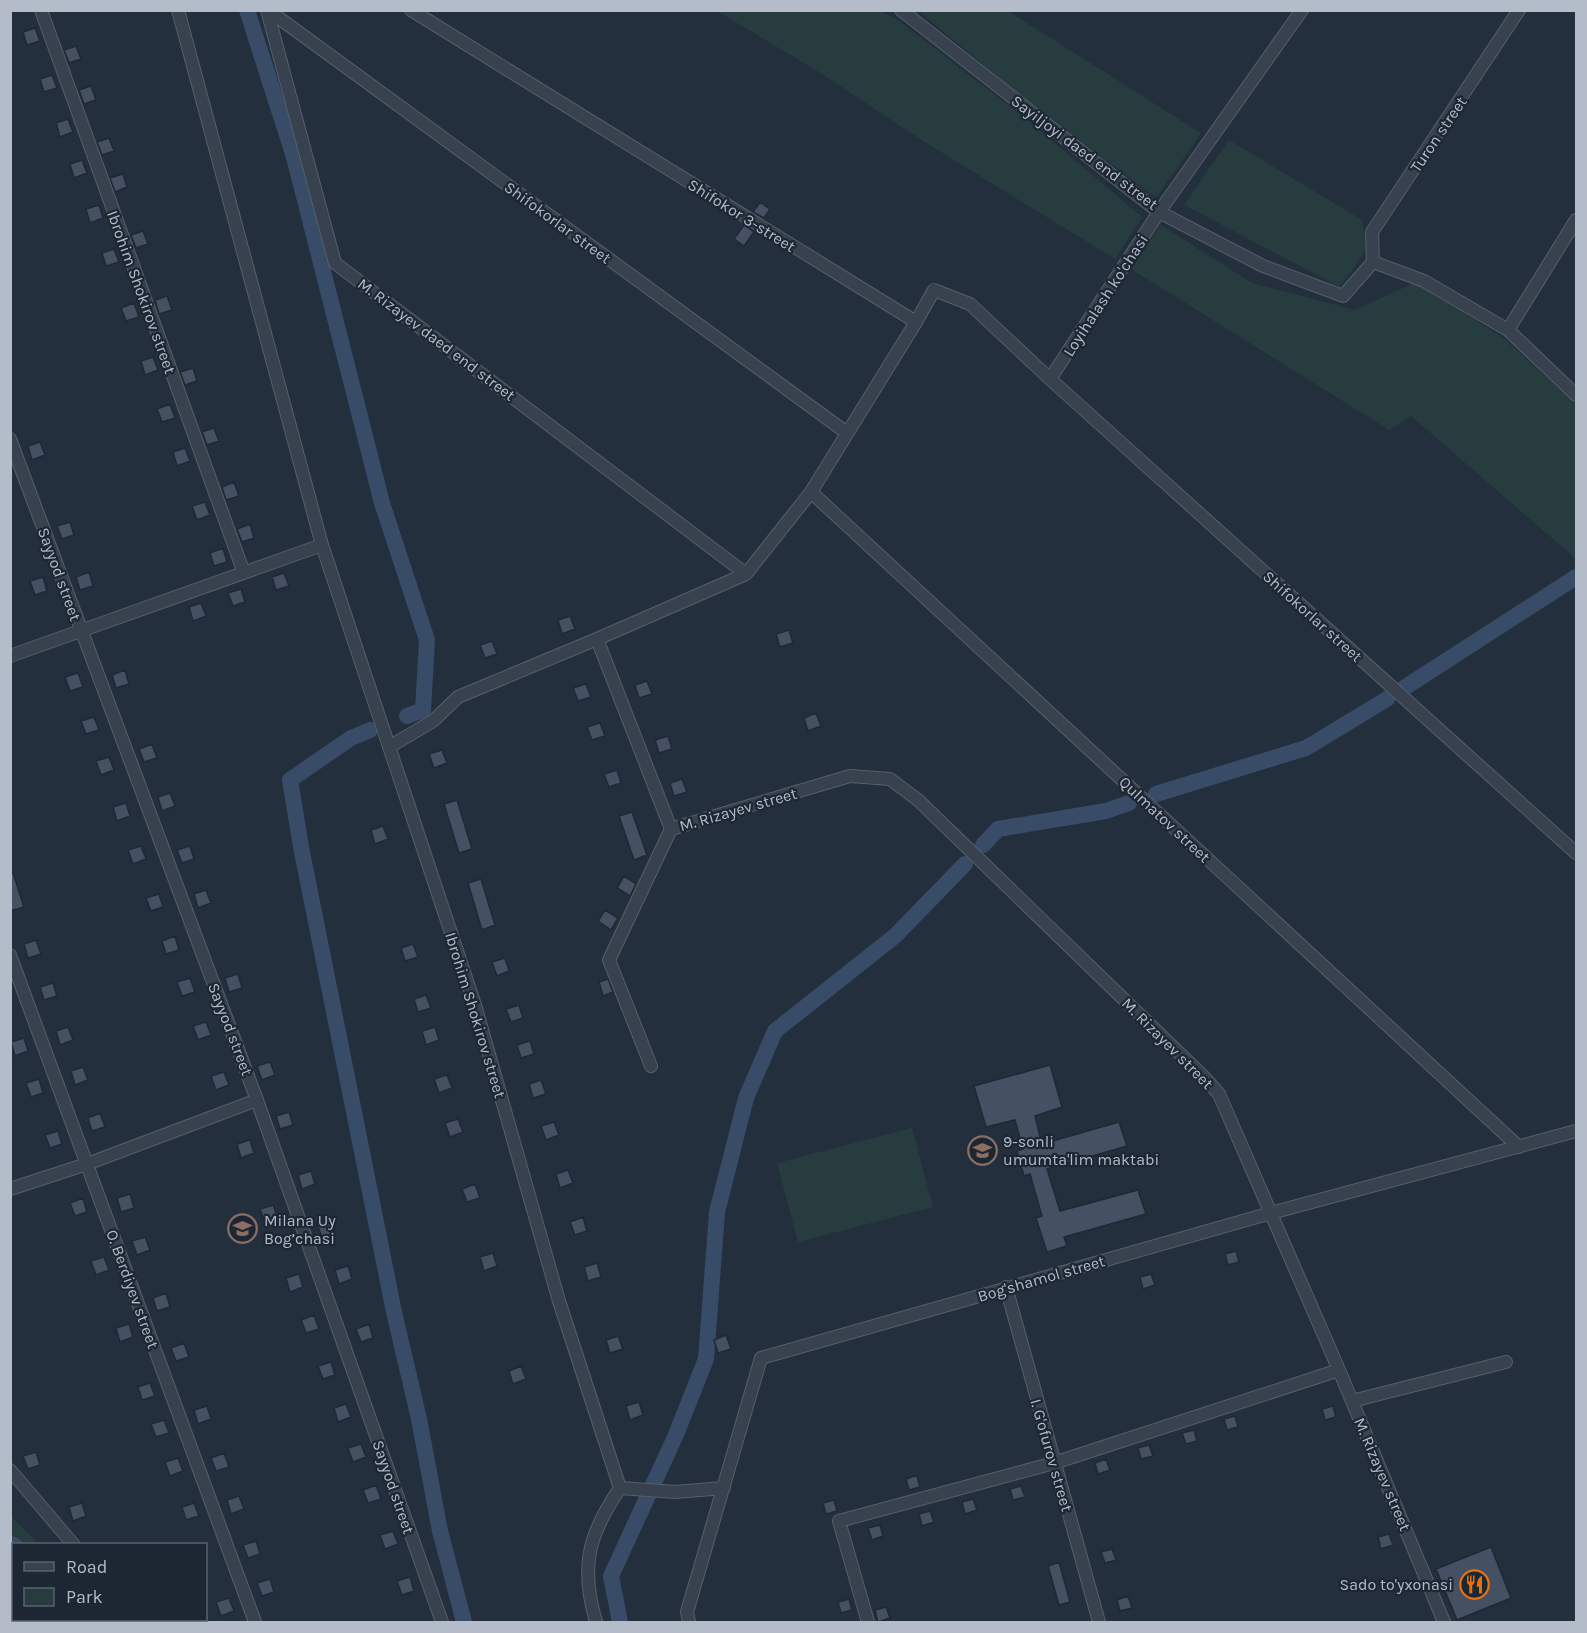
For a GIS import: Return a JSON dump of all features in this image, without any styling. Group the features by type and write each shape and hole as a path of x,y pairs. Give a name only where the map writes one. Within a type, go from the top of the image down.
{"street":[{"name":"Ibrohim Shokirov street","path":"41,10 244,573"},
{"name":"Ibrohim Shokirov street","path":"178,10 322,544 475,1005 559,1301 620,1488"},
{"name":"Shifokorlar street","path":"268,10 847,433"},
{"name":"M. Rizayev daed end street","path":"268,10 335,263 746,574"},
{"name":"Shifokor 3-street","path":"411,10 916,322"},
{"name":"Sayiljoyi daed end street","path":"901,10 1159,212 1302,10"},
{"name":"Turon street","path":"1373,262 1372,232 1520,10"},
{"path":"1159,212 1263,266 1343,296 1373,262 1424,281 1508,330 1576,394"},
{"name":"Loyihalash ko'chasi","path":"1050,379 1159,212"},
{"path":"1508,330 1576,220"},
{"path":"389,747 433,721 458,697 746,574 811,492 934,290 970,304 1050,379"},
{"name":"Shifokorlar street","path":"1050,379 1576,853"},
{"name":"Sayyod street","path":"10,439 257,1100 442,1623"},
{"name":"Qulmatov street","path":"811,492 1519,1147"},
{"path":"10,656 322,544"},
{"name":"M. Rizayev street","path":"597,639 671,829 609,960 651,1066"},
{"name":"M. Rizayev street","path":"671,829 850,776 890,779 918,800 1219,1094 1339,1370 1444,1623"},
{"name":"O. Berdiyev street","path":"10,955 255,1623"},
{"path":"10,1188 87,1164 257,1100"},
{"name":"Bog'shamol street","path":"688,1617 760,1358 1271,1213 1576,1131"},
{"name":"I. G'ofurov street","path":"1006,1287 1099,1623"},
{"path":"1352,1401 1506,1362"},
{"path":"868,1623 839,1521 1054,1463 1339,1370"},
{"path":"10,1470 71,1543"},
{"path":"596,1623 591,1604 587,1569 592,1541 604,1512 620,1488 675,1492 724,1488"}],"green space":[{"path":"878,10 895,18 1030,122 1142,217 1115,259 923,141 819,72 717,11"},
{"path":"919,11 1008,11 1201,133 1156,198 1011,88"},
{"path":"1229,140 1362,220 1367,249 1340,287 1184,205"},
{"path":"1161,225 1252,283 1355,310 1414,283 1503,338 1576,404 1576,559 1411,416 1389,430 1131,269"},
{"path":"912,1128 933,1207 798,1242 777,1163"},
{"path":"11,1516 38,1543 12,1543 12,1621 114,1622 11,1622"}],"building":[{"path":"35,28 40,41 27,45 23,32"},
{"path":"76,46 81,59 69,63 64,50"},
{"path":"52,75 57,88 44,92 40,79"},
{"path":"91,86 96,100 84,104 79,90"},
{"path":"68,119 73,132 60,137 56,123"},
{"path":"109,138 114,151 102,155 97,142"},
{"path":"82,160 87,173 74,178 70,164"},
{"path":"123,174 127,187 115,192 110,178"},
{"path":"760,202 770,209 764,218 753,212"},
{"path":"99,205 103,218 90,223 86,209"},
{"path":"744,225 754,232 744,246 734,239"},
{"path":"143,231 148,244 136,248 131,235"},
{"path":"114,249 119,262 106,266 102,253"},
{"path":"167,296 172,310 159,314 155,300"},
{"path":"134,303 139,317 126,321 121,308"},
{"path":"153,357 158,370 145,375 141,361"},
{"path":"193,368 197,381 185,385 180,372"},
{"path":"170,404 175,418 162,422 157,409"},
{"path":"214,428 219,441 207,445 202,432"},
{"path":"40,442 45,455 32,460 28,446"},
{"path":"185,448 190,461 177,466 173,452"},
{"path":"234,482 239,496 226,500 222,487"},
{"path":"205,502 210,515 197,520 192,506"},
{"path":"70,522 74,535 62,539 57,526"},
{"path":"250,524 254,538 242,542 237,529"},
{"path":"223,548 227,562 214,566 210,553"},
{"path":"89,572 93,586 80,590 76,577"},
{"path":"284,573 289,586 276,590 272,577"},
{"path":"43,577 47,591 35,595 30,581"},
{"path":"241,589 245,602 233,606 228,593"},
{"path":"201,603 206,616 193,621 189,607"},
{"path":"570,616 575,629 562,634 558,620"},
{"path":"789,630 793,643 780,647 776,634"},
{"path":"492,641 497,654 485,658 480,645"},
{"path":"125,670 129,684 116,688 112,675"},
{"path":"78,673 83,687 70,691 65,677"},
{"path":"647,681 652,694 639,698 635,685"},
{"path":"586,684 591,697 578,701 573,688"},
{"path":"816,713 821,726 808,731 804,718"},
{"path":"94,717 99,730 86,734 81,721"},
{"path":"600,723 605,736 592,740 587,727"},
{"path":"668,736 672,749 659,753 655,740"},
{"path":"152,744 157,758 144,762 139,749"},
{"path":"442,750 447,763 434,768 429,754"},
{"path":"109,757 114,770 101,775 96,761"},
{"path":"617,770 621,783 609,787 604,774"},
{"path":"682,779 687,792 674,796 670,783"},
{"path":"170,793 175,806 162,811 158,797"},
{"path":"457,800 472,849 459,853 444,804"},
{"path":"126,803 130,816 117,821 113,807"},
{"path":"632,812 647,855 634,860 619,816"},
{"path":"383,826 388,839 375,844 371,830"},
{"path":"141,846 146,859 133,864 128,850"},
{"path":"190,846 194,859 182,863 177,850"},
{"path":"10,873 13,873 24,907 10,911"},
{"path":"624,876 636,884 630,896 617,888"},
{"path":"481,879 495,925 482,930 468,883"},
{"path":"206,890 211,903 198,908 194,894"},
{"path":"159,894 163,907 151,911 146,898"},
{"path":"605,910 618,918 611,930 598,921"},
{"path":"175,936 179,950 166,954 162,941"},
{"path":"36,940 41,954 28,958 24,944"},
{"path":"413,944 418,957 405,961 401,948"},
{"path":"505,958 509,971 497,976 492,962"},
{"path":"238,974 242,988 229,992 225,978"},
{"path":"190,978 195,992 182,996 177,982"},
{"path":"608,979 613,992 603,996 599,982"},
{"path":"53,983 57,996 44,1000 40,987"},
{"path":"426,995 431,1008 418,1012 414,999"},
{"path":"519,1005 523,1018 511,1022 506,1009"},
{"path":"206,1022 211,1035 198,1040 193,1026"},
{"path":"68,1027 73,1040 60,1045 56,1031"},
{"path":"435,1027 439,1040 426,1045 422,1031"},
{"path":"24,1038 28,1051 15,1056 11,1042"},
{"path":"530,1041 534,1054 521,1058 517,1045"},
{"path":"270,1062 275,1075 262,1080 257,1066"},
{"path":"1050,1065 1062,1107 1035,1116 1042,1144 1119,1122 1127,1146 1047,1169 1060,1211 1138,1190 1146,1214 1064,1237 1067,1246 1047,1252 1036,1218 1042,1216 1030,1174 1024,1176 1017,1151 1023,1149 1015,1120 986,1127 974,1086"},
{"path":"83,1067 88,1080 75,1085 71,1071"},
{"path":"224,1072 229,1085 216,1090 211,1076"},
{"path":"447,1075 452,1088 439,1093 434,1079"},
{"path":"39,1079 43,1093 31,1097 26,1083"},
{"path":"541,1080 546,1094 533,1098 529,1084"},
{"path":"289,1112 293,1125 280,1129 276,1116"},
{"path":"100,1113 105,1127 92,1131 88,1118"},
{"path":"458,1119 463,1132 450,1137 445,1123"},
{"path":"554,1122 559,1135 546,1140 541,1126"},
{"path":"58,1131 62,1144 50,1148 45,1135"},
{"path":"250,1140 254,1153 241,1158 237,1144"},
{"path":"568,1170 573,1183 560,1188 556,1174"},
{"path":"311,1171 315,1184 302,1189 298,1175"},
{"path":"475,1184 480,1198 467,1202 462,1189"},
{"path":"130,1194 134,1208 121,1212 117,1198"},
{"path":"83,1198 87,1212 75,1216 70,1203"},
{"path":"273,1205 278,1218 265,1223 260,1209"},
{"path":"583,1217 587,1231 575,1235 570,1222"},
{"path":"330,1220 335,1233 322,1237 317,1224"},
{"path":"145,1237 150,1250 137,1255 132,1241"},
{"path":"1236,1251 1239,1262 1228,1265 1225,1254"},
{"path":"493,1253 497,1266 484,1271 480,1257"},
{"path":"104,1257 109,1270 96,1275 91,1261"},
{"path":"597,1263 601,1277 588,1281 584,1267"},
{"path":"348,1266 352,1279 339,1284 335,1270"},
{"path":"299,1274 303,1287 290,1292 286,1278"},
{"path":"1151,1274 1155,1285 1143,1289 1140,1277"},
{"path":"166,1293 170,1307 157,1311 153,1298"},
{"path":"314,1315 319,1329 306,1333 301,1320"},
{"path":"129,1324 133,1337 120,1342 116,1328"},
{"path":"369,1324 373,1338 361,1342 356,1329"},
{"path":"726,1335 731,1349 718,1353 714,1340"},
{"path":"618,1336 623,1349 610,1353 606,1340"},
{"path":"184,1343 189,1357 176,1361 171,1348"},
{"path":"331,1362 335,1375 323,1379 318,1366"},
{"path":"521,1366 526,1379 513,1384 509,1371"},
{"path":"150,1383 155,1396 142,1400 138,1387"},
{"path":"639,1402 643,1415 630,1420 626,1406"},
{"path":"346,1404 351,1417 338,1422 334,1408"},
{"path":"207,1406 211,1419 198,1424 194,1410"},
{"path":"1333,1406 1336,1417 1325,1420 1322,1409"},
{"path":"1235,1416 1238,1427 1227,1430 1224,1419"},
{"path":"164,1420 169,1433 156,1437 151,1424"},
{"path":"1194,1430 1197,1441 1186,1444 1182,1433"},
{"path":"361,1444 366,1457 353,1462 348,1448"},
{"path":"1149,1445 1153,1456 1141,1459 1138,1448"},
{"path":"36,1452 40,1465 28,1469 23,1456"},
{"path":"224,1453 229,1467 216,1471 211,1458"},
{"path":"178,1458 183,1471 170,1476 165,1462"},
{"path":"1106,1459 1110,1470 1098,1474 1095,1463"},
{"path":"917,1475 920,1487 909,1490 906,1479"},
{"path":"376,1485 381,1499 368,1503 363,1490"},
{"path":"1021,1486 1025,1497 1013,1500 1010,1489"},
{"path":"239,1496 244,1509 231,1514 227,1500"},
{"path":"973,1499 977,1510 965,1514 962,1502"},
{"path":"834,1500 837,1511 826,1514 823,1503"},
{"path":"82,1503 86,1516 73,1521 69,1507"},
{"path":"194,1503 199,1516 186,1520 182,1507"},
{"path":"930,1511 934,1522 922,1526 919,1514"},
{"path":"880,1525 883,1536 872,1540 868,1528"},
{"path":"393,1531 398,1544 385,1549 380,1535"},
{"path":"1389,1534 1393,1545 1381,1549 1378,1537"},
{"path":"256,1541 260,1554 248,1558 243,1545"},
{"name":"Sado to'yxonasi","path":"1491,1547 1511,1598 1457,1620 1436,1569"},
{"path":"1112,1549 1116,1560 1105,1563 1101,1552"},
{"path":"1059,1562 1070,1602 1059,1605 1048,1566"},
{"path":"410,1577 414,1591 402,1595 397,1581"},
{"path":"270,1579 274,1592 262,1596 257,1583"},
{"path":"1128,1596 1132,1608 1120,1611 1117,1600"},
{"path":"229,1598 234,1611 221,1616 216,1602"},
{"path":"849,1599 852,1610 841,1613 838,1602"},
{"path":"886,1607 890,1618 878,1622 875,1610"}],"waterway":[{"path":"247,10 294,157 382,503 427,640 423,710 407,716"},
{"path":"1404,688 1576,577"},
{"path":"1156,794 1306,748 1387,699"},
{"path":"370,730 351,738 290,780 301,847 394,1312 419,1419 440,1531 464,1622"},
{"path":"983,845 998,829 1106,811 1129,803"},
{"path":"620,1622 611,1576 675,1437 706,1359 717,1212 746,1098 775,1031 895,936 965,864"}],"place":[{"name":"9-sonli umumta'lim maktabi","path":"982,1150"},
{"name":"Milana Uy Bog’chasi","path":"243,1229"},
{"name":"Sado to'yxonasi","path":"1474,1584"}]}
